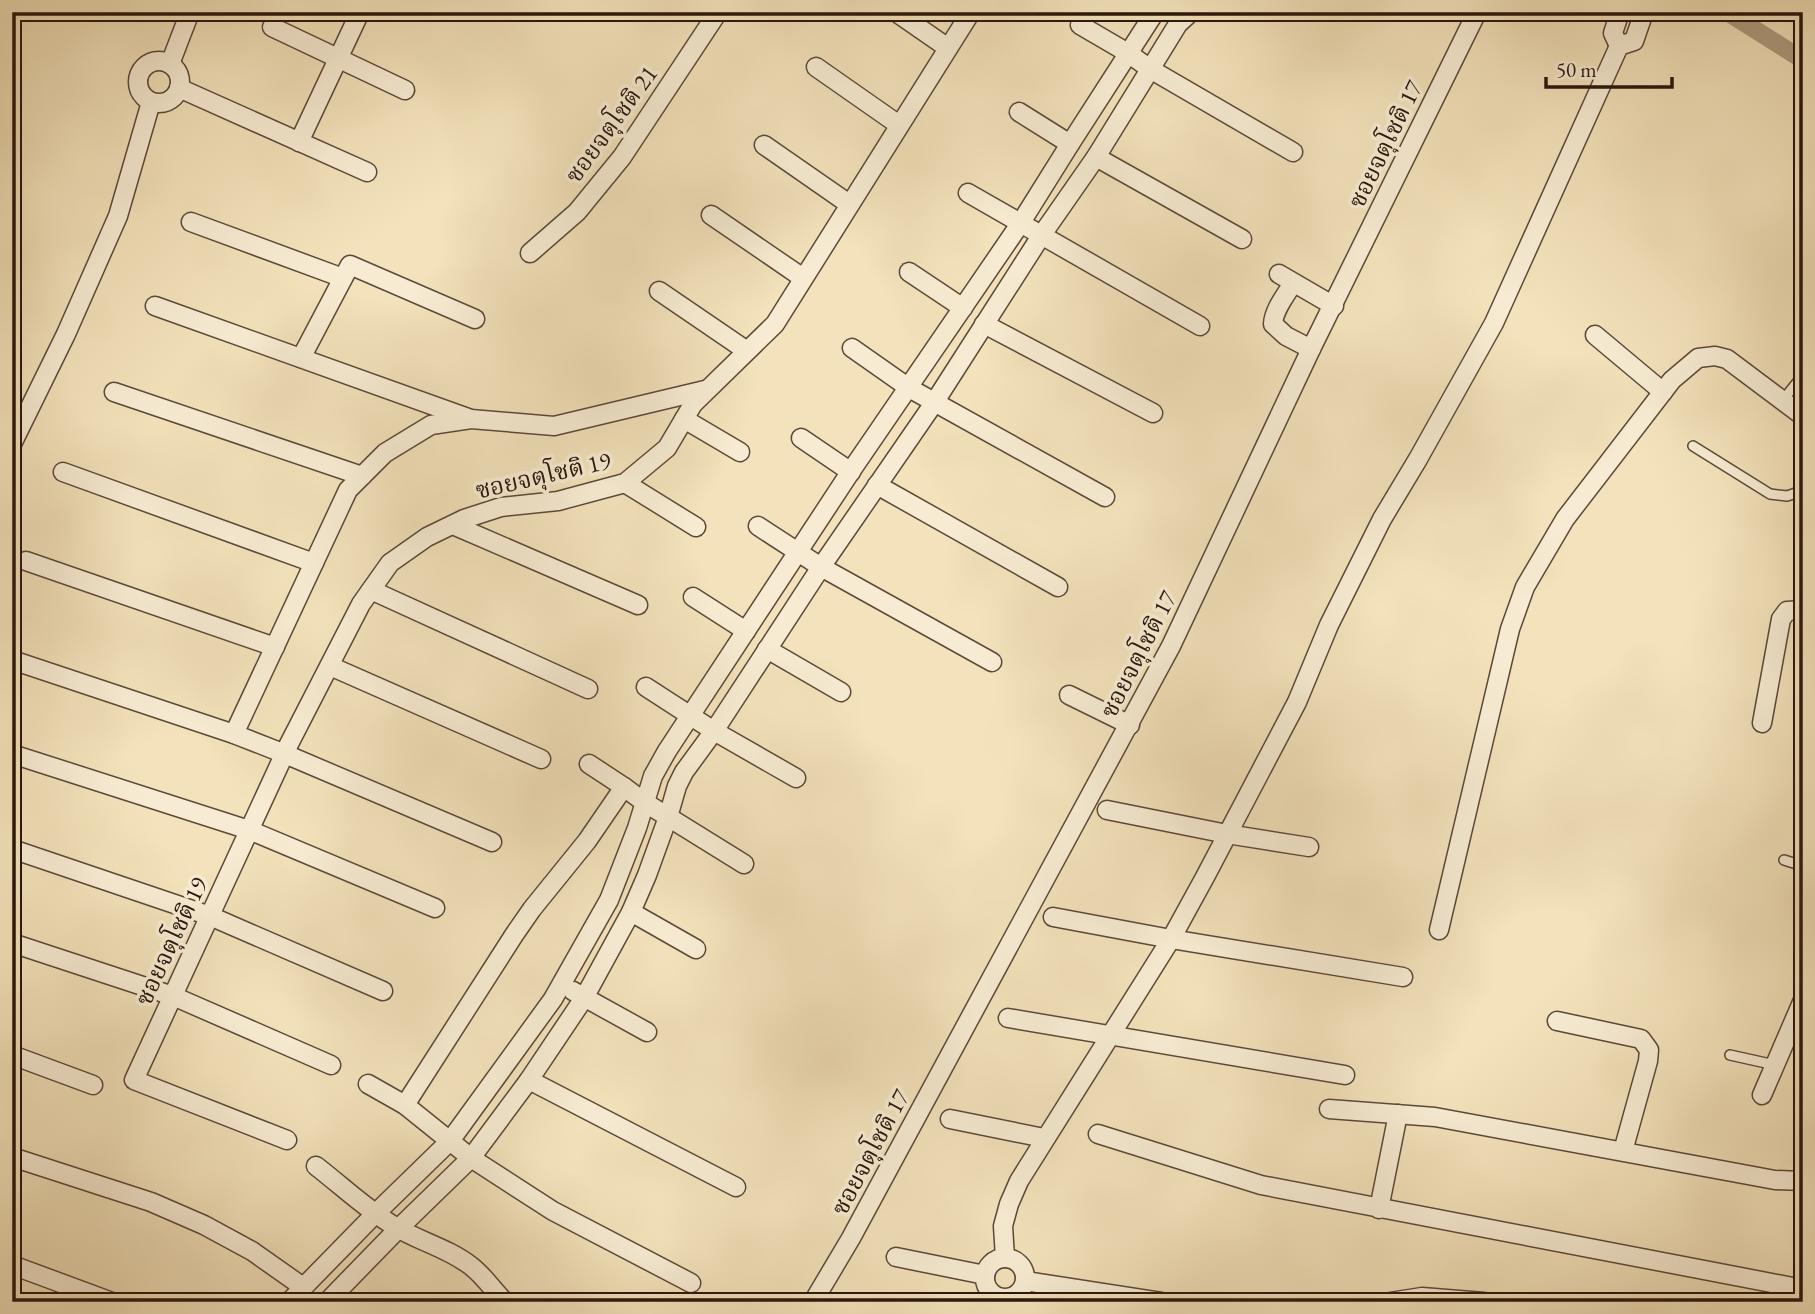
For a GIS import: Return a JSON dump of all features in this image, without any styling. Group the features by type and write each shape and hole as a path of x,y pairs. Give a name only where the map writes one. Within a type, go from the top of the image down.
{"street":[{"path":"170,64 190,12"},
{"path":"299,142 360,12"},
{"name":"ซอยจตุโชติ 21","path":"530,253 577,212 622,157 718,12"},
{"path":"896,12 948,48"},
{"name":"ซอยจตุโชติ 19","path":"287,1140 134,1080 285,754 361,604 390,563 428,537 464,519 501,507 558,500 625,483 667,449 693,404 775,324 971,12"},
{"path":"289,1302 450,1140 553,999 609,900 637,828 653,776 667,751 851,471 1020,224 1156,12"},
{"path":"329,1301 471,1158 529,1080 584,998 631,912 684,772 714,731 1096,157 1178,24 1191,12"},
{"path":"1619,46 1613,33 1620,12"},
{"path":"1004,1258 1003,1226 1019,1181 1171,939 1297,702 1329,625 1382,519 1494,323 1619,46 1634,41 1644,12"},
{"name":"ซอยจตุโชติ 17","path":"813,1302 858,1226 1171,646 1471,14"},
{"path":"1080,25 1293,152"},
{"path":"272,27 405,90"},
{"path":"156,61 170,64 179,74 179,88 165,103 151,102 140,93 139,73 149,63 156,61"},
{"path":"816,66 900,125"},
{"path":"179,88 367,172"},
{"path":"12,444 66,334 118,216 151,102"},
{"path":"1019,112 1070,144"},
{"path":"764,145 849,204"},
{"path":"1096,157 1242,239"},
{"path":"968,193 1200,326"},
{"path":"711,215 803,278"},
{"path":"191,222 343,278"},
{"path":"301,358 350,265 475,319"},
{"path":"909,272 962,308"},
{"path":"1311,349 1286,336 1273,324 1286,278 1334,306"},
{"path":"659,291 747,351"},
{"path":"155,306 471,419"},
{"path":"984,324 1153,413"},
{"path":"1595,335 1663,392"},
{"path":"852,348 909,388 1105,497"},
{"path":"1439,930 1510,629 1525,587 1565,519 1672,380 1698,358 1715,356 1727,359 1803,416"},
{"path":"234,734 348,490 385,453 431,425 471,419 554,426 707,390"},
{"path":"114,392 362,477"},
{"path":"684,419 740,452"},
{"path":"801,438 851,471"},
{"path":"64,472 314,563"},
{"path":"625,483 696,527"},
{"path":"877,485 1058,587"},
{"path":"453,525 638,605"},
{"path":"758,526 821,567 992,662"},
{"path":"26,561 275,647"},
{"path":"371,590 589,689"},
{"path":"693,597 746,631"},
{"path":"1762,723 1781,619 1787,611 1803,610"},
{"path":"767,649 841,692"},
{"path":"12,660 234,734 492,842"},
{"path":"330,666 541,759"},
{"path":"646,687 714,731 796,778"},
{"path":"1069,695 1129,725"},
{"path":"12,754 249,830 435,908"},
{"path":"589,764 644,802 744,863"},
{"path":"405,1105 514,935 587,841 624,787"},
{"path":"1107,810 1309,847"},
{"path":"12,849 210,916 383,991"},
{"path":"631,912 696,949"},
{"path":"1054,916 1171,939 1403,977"},
{"path":"12,943 173,996 331,1065"},
{"path":"561,984 647,1032"},
{"path":"1762,1094 1803,1000"},
{"path":"1008,1018 1345,1075"},
{"path":"1557,1021 1641,1039 1649,1050 1623,1151"},
{"path":"12,1055 93,1085"},
{"path":"529,1080 736,1187"},
{"path":"368,1084 405,1105 471,1158 553,1211 691,1283"},
{"path":"1329,1109 1435,1117 1775,1180 1803,1181"},
{"path":"1379,1209 1398,1114"},
{"path":"950,1119 1044,1138"},
{"path":"1098,1134 1261,1185 1803,1289"},
{"path":"12,1157 151,1202 204,1225 252,1251 303,1287"},
{"path":"316,1166 374,1214 398,1229 471,1265 505,1302"},
{"path":"896,1257 985,1275"},
{"path":"998,1259 1011,1259 1022,1268 1024,1281 1018,1293 998,1299 987,1288 985,1275 991,1263 998,1259"},
{"path":"12,1265 112,1302"},
{"path":"1024,1281 1161,1302"},
{"path":"1390,1302 1422,1297 1484,1302"}],"lane":[{"path":"1783,400 1803,375"},
{"path":"1693,446 1770,494 1787,496 1796,493 1803,484"},
{"path":"1784,860 1803,866"},
{"path":"1730,1055 1775,1065"}],"waterway":[{"path":"1727,12 1803,60"}]}
